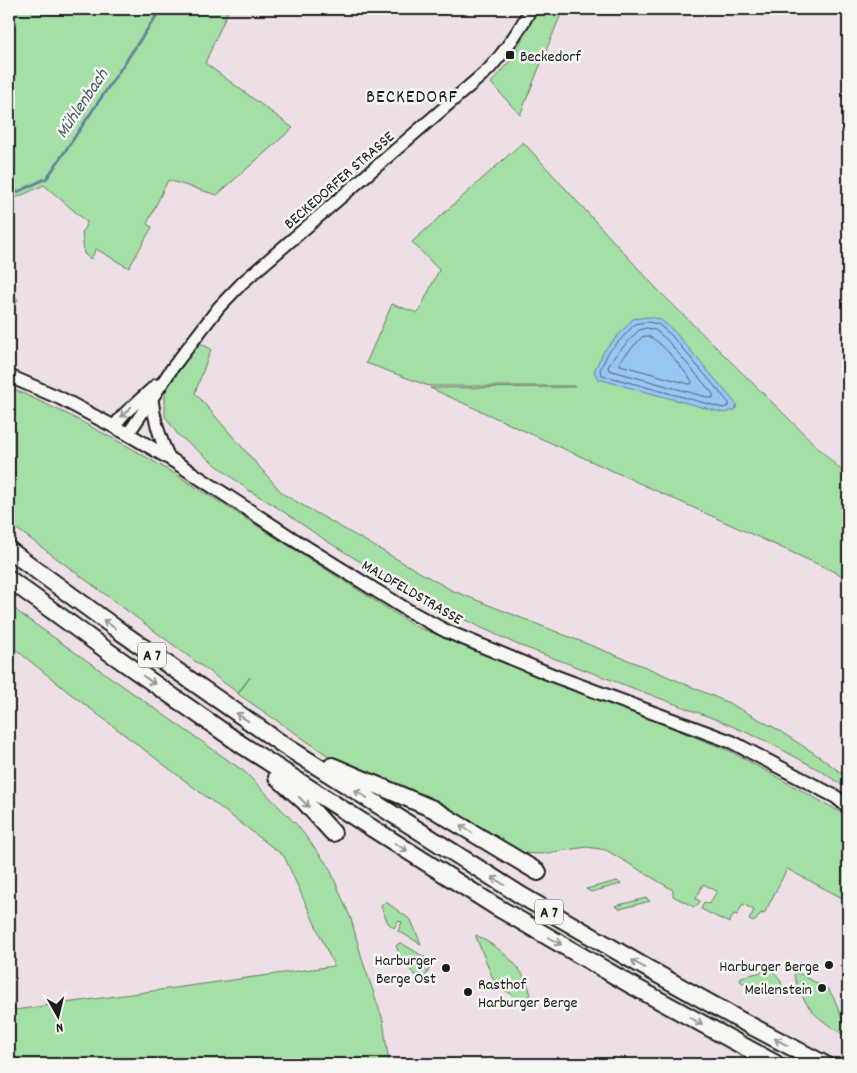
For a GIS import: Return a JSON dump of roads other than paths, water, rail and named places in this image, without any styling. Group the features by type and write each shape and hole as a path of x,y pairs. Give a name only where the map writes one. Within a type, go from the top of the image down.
{"highway":[{"name":"A 7","path":"9,550 129,638 282,744 522,896 660,976 824,1064"},
{"name":"A 7","path":"9,579 242,745 495,906 633,986 776,1064"},
{"path":"282,744 392,793 433,809 538,872"},
{"path":"242,745 304,802 333,833"}],"main road":[{"name":"MALDFELDSTRASSE","path":"9,376 53,395 128,434 169,458 392,601 446,631 556,677 732,742 836,797 848,807"}],"street":[{"name":"BECKEDORFER STRASSE","path":"128,434 167,375 219,307 243,282 489,69 504,53 519,31 530,9"},
{"name":"BECKEDORFER STRASSE","path":"114,426 128,409 167,375"},
{"path":"152,399 158,432 169,458"}],"water":[{"path":"648,317 660,319 674,331 737,405 735,410 724,413 598,379 594,371 604,351 633,319"}],"waterway":[{"name":"Mühlenbach","path":"9,196 47,178 161,9"}],"place":[{"name":"Beckedorf","path":"510,55"},
{"name":"Harburger Berge","path":"829,965"},
{"name":"Harburger Berge Ost","path":"446,968"},
{"name":"Meilenstein","path":"822,988"},
{"name":"Rasthof Harburger Berge","path":"468,992"}],"district":[{"name":"BECKEDORF","path":"412,95"}]}
